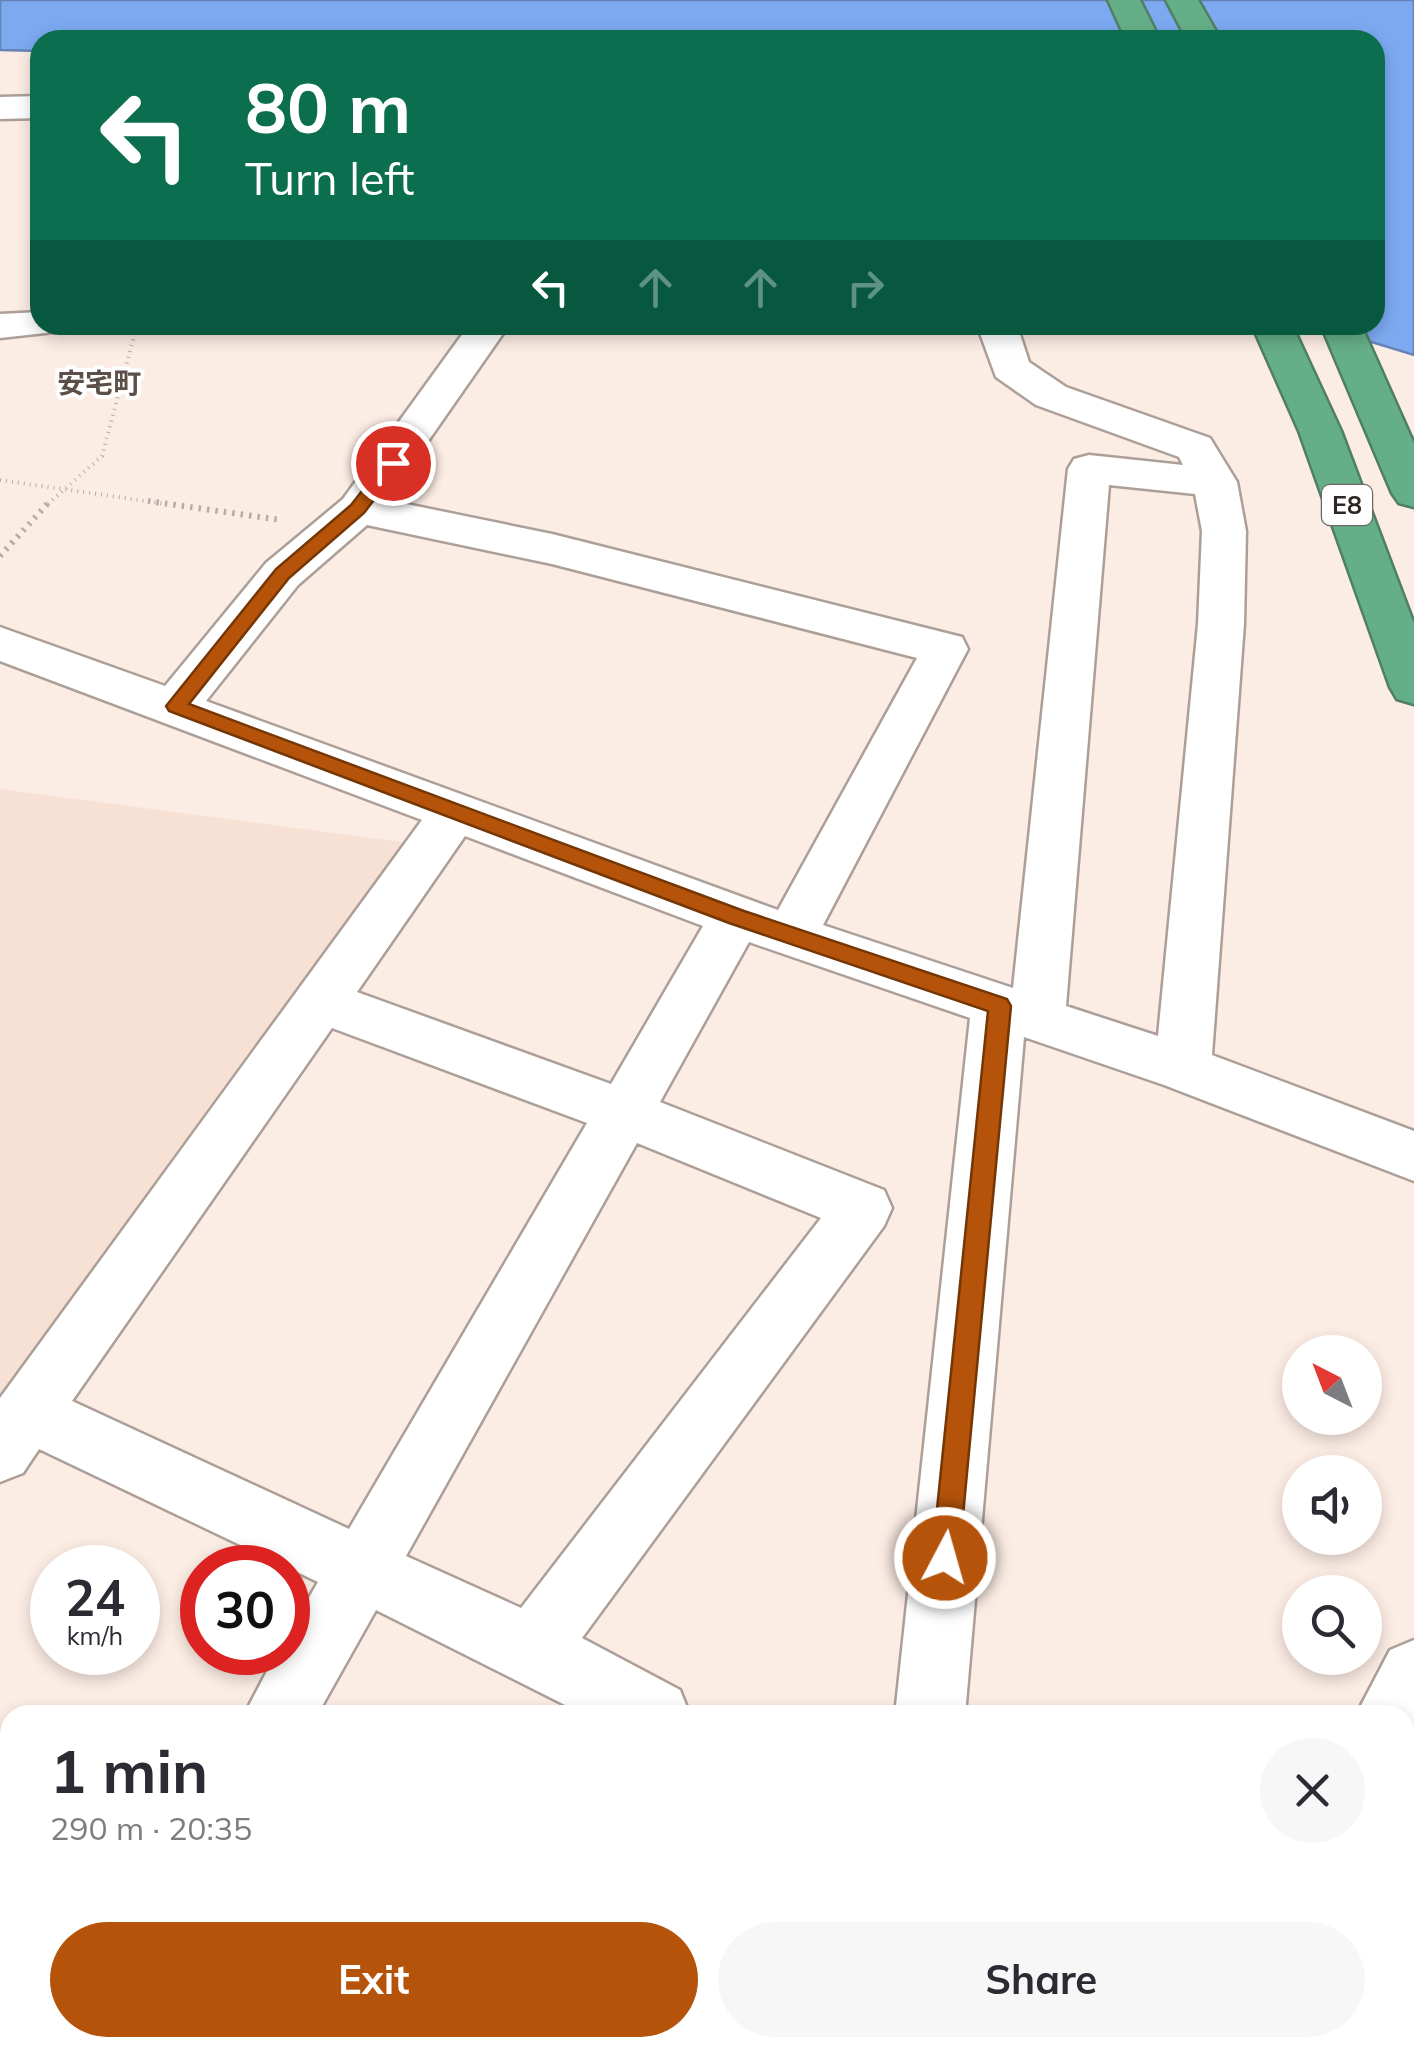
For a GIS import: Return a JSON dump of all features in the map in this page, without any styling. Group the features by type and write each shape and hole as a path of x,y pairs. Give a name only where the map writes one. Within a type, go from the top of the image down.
{"highway":[{"path":"1124,0 1138,30"},
{"path":"1182,0 1198,30"},
{"name":"E8","path":"1277,335 1320,431 1414,687"},
{"name":"E8","path":"1344,335 1414,493"}],"street":[{"path":"0,108 30,107"},
{"path":"0,326 30,324"},
{"path":"176,706 282,574 344,520 482,335"},
{"path":"1000,335 1010,368 1051,396 1195,448 1215,482 1224,531 1222,624 1183,1068"},
{"path":"931,1705 1089,470 1215,482"},
{"path":"285,1705 624,1114 764,927 945,649 552,549 344,520"},
{"path":"0,643 764,927 1183,1068 1414,1156"},
{"path":"456,811 14,1431 362,1566 636,1705"},
{"path":"321,1001 863,1208 532,1649"},
{"path":"1397,1705 1414,1674"}],"path":[{"path":"0,556 60,490 102,456 134,335"},
{"path":"0,480 258,515 344,520"}],"shaded area":[{"path":"0,789 410,843 0,1399"}],"water":[{"path":"0,0 1414,0 1414,355 1349,335 1385,335 1385,30 30,30 30,51 0,50"}],"district":[{"name":"安宅町","path":"99,383"}],"route":[{"path":"393,463 358,509 282,574 176,706 736,917 1000,1006 945,1558"}]}
